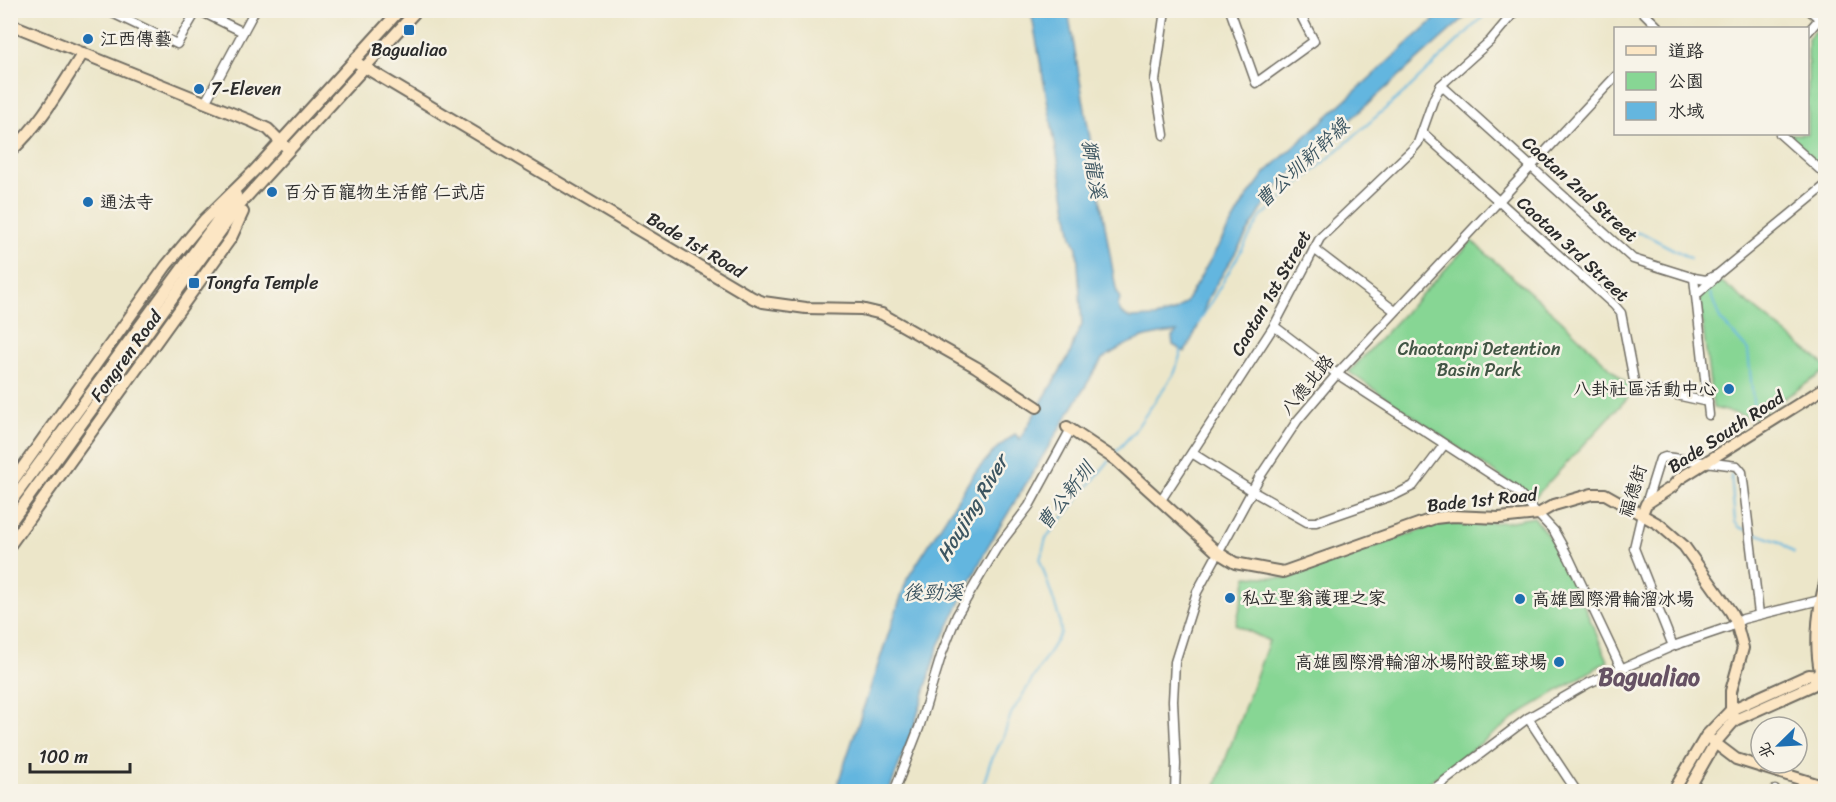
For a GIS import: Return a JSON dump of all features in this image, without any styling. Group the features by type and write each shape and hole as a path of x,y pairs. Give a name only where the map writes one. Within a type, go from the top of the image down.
{"street":[{"path":"106,10 177,44 198,10 243,32"},
{"path":"206,101 255,10"},
{"name":"Fongren Road","path":"13,486 199,263 231,238 240,216 262,182 359,64 400,10"},
{"name":"Fongren Road","path":"10,503 13,486 182,247 216,207 359,64 417,10"},
{"path":"1164,135 1155,81 1165,10"},
{"path":"1230,10 1256,83 1314,41 1298,10"},
{"path":"1441,85 1490,41 1516,10"},
{"path":"1641,10 1658,27"},
{"path":"1809,10 1822,21"},
{"path":"1809,31 1822,21 1826,11"},
{"path":"10,24 206,101 268,129 290,150"},
{"path":"10,152 39,120 83,53"},
{"name":"Bade 1st Road","path":"359,64 753,298 763,302 806,308 861,309 882,314 976,367 1037,407"},
{"name":"八德北路","path":"1175,792 1173,700 1175,662 1197,592 1258,478 1297,421 1337,374 1614,78"},
{"name":"Caotan 1st Street","path":"1161,500 1274,326 1320,238 1412,150 1441,85"},
{"name":"Caotan 2nd Street","path":"1441,85 1633,260 1706,280 1718,274"},
{"name":"Caotan 3rd Street","path":"1422,132 1621,314 1635,386 1708,402"},
{"path":"1781,135 1826,175"},
{"name":"Fongren Road","path":"10,545 30,519 199,263 254,171"},
{"path":"1696,295 1713,282 1718,274 1826,185"},
{"path":"182,247 199,263"},
{"path":"1314,249 1395,311"},
{"name":"Fongren Road","path":"10,523 199,263"},
{"path":"1694,278 1709,416"},
{"path":"1274,326 1337,374 1515,490 1554,531 1621,668"},
{"name":"Bade South Road","path":"1644,509 1705,462 1826,387"},
{"path":"894,792 919,728 942,653 957,615 996,549 1029,506 1069,428"},
{"name":"Bade 1st Road","path":"1069,428 1112,457 1217,552 1235,563 1283,572 1435,518 1452,516 1499,518 1538,514 1554,505 1592,494 1605,494 1644,509 1684,546 1736,622 1743,648 1731,691 1733,715"},
{"path":"1192,453 1303,521 1316,522 1397,494 1413,486 1443,445"},
{"name":"福德街","path":"1673,646 1634,548 1644,509 1662,458 1737,466 1742,472 1759,614"},
{"path":"13,486 30,519"},
{"path":"1826,579 1820,600 1818,626 1822,677 1826,690"},
{"path":"1430,792 1528,718 1621,668 1759,614 1820,600"},
{"path":"1822,677 1826,664"},
{"path":"1673,792 1710,739 1733,715 1809,675 1822,677"},
{"path":"1528,718 1577,792"},
{"path":"1710,739 1736,759 1826,787"},
{"path":"1687,792 1710,739"}],"green space":[{"path":"1814,31 1825,40 1825,172 1786,135 1809,135 1809,38"},
{"name":"Chaotanpi Detention Basin Park","path":"1472,241 1560,319 1634,391 1533,499 1349,372"},
{"path":"1722,282 1825,365 1825,371 1755,418 1713,408 1699,295 1715,283"},
{"path":"1534,517 1562,555 1608,661 1524,711 1417,791 1182,792 1181,784 1215,788 1269,641 1236,625 1247,576 1285,578 1439,524 1506,522"}],"water":[{"path":"1031,11 1068,11 1116,289 1120,299 1118,306 1122,314 1130,318 1155,317 1174,312 1186,302 1245,200 1266,172 1444,11 1472,11 1273,191 1209,296 1197,329 1185,352 1173,345 1172,337 1177,332 1137,340 1102,359 988,546 938,648 915,723 889,791 835,792 907,579 973,475 995,450 1015,434 1020,439 1070,354 1082,325 1077,248 1072,237"}],"waterway":[{"name":"曹公圳新幹線","path":"1198,324 1261,217 1408,89 1490,10"},
{"path":"1621,230 1644,234 1690,258"},
{"path":"1710,293 1720,319 1748,350 1754,412"},
{"name":"曹公新圳","path":"1114,454 1133,433 1175,372 1182,349"},
{"name":"曹公新圳","path":"981,792 990,763 1003,738 1011,714 1061,633 1059,617 1040,560 1046,538 1109,461"},
{"path":"1731,474 1735,522 1739,527 1747,530"},
{"path":"1752,532 1780,542 1794,553"}],"place":[{"name":"Bagualiao","path":"409,30"},
{"name":"江西傳藝","path":"88,39"},
{"name":"7-Eleven","path":"199,89"},
{"name":"百分百寵物生活館 仁武店","path":"272,192"},
{"name":"通法寺","path":"88,202"},
{"name":"Tongfa Temple","path":"194,283"},
{"name":"八卦社區活動中心","path":"1729,389"},
{"name":"私立聖翁護理之家","path":"1230,598"},
{"name":"高雄國際滑輪溜冰場","path":"1520,599"},
{"name":"高雄國際滑輪溜冰場附設籃球場","path":"1559,662"}],"district":[{"name":"Bagualiao","path":"1649,677"}],"water label":[{"name":"獅龍溪","path":"1094,169"},
{"name":"Houjing River","path":"972,508"},
{"name":"後勁溪","path":"933,592"}]}
